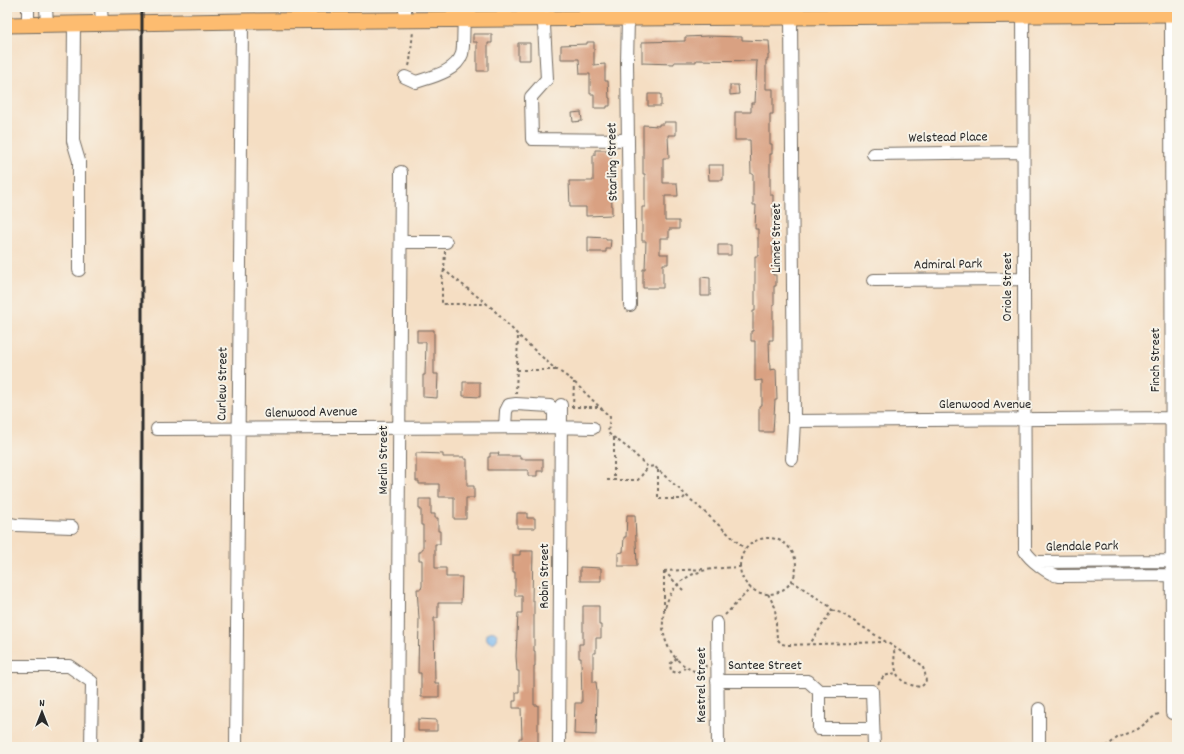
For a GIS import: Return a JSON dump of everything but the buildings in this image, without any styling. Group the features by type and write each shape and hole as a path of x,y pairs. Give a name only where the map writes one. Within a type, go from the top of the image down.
{"main road":[{"path":"7,25 242,22 408,16 464,20 543,13 628,19 702,13 791,17 863,12 1173,12"}],"street":[{"path":"28,7 28,25"},
{"path":"46,7 47,24"},
{"path":"101,7 102,24"},
{"name":"Oriole Street","path":"1023,11 1024,545 1026,554 1036,562"},
{"name":"Finch Street","path":"1171,713 1174,575 1173,12"},
{"path":"543,13 548,79 531,97 532,139 628,140"},
{"name":"Linnet Street","path":"791,17 794,421 792,459"},
{"name":"Starling Street","path":"628,19 630,305"},
{"path":"405,77 416,82 438,74 453,66 462,54 464,20"},
{"name":"Curlew Street","path":"236,747 242,22"},
{"path":"74,24 73,141 79,161 79,270"},
{"name":"Welstead Place","path":"873,154 1023,152"},
{"name":"Merlin Street","path":"397,747 401,172"},
{"path":"401,242 446,242"},
{"name":"Admiral Park","path":"874,280 1023,279"},
{"path":"505,427 506,411 509,405 516,404 550,406 554,413 557,427"},
{"name":"Robin Street","path":"559,747 557,427 561,404"},
{"name":"Glenwood Avenue","path":"794,421 1174,418"},
{"name":"Glenwood Avenue","path":"157,429 505,427 593,428"},
{"path":"7,523 16,525 72,527"},
{"name":"Glendale Park","path":"1036,562 1174,561"},
{"name":"Glendale Park","path":"1036,562 1058,576 1174,575"},
{"name":"Kestrel Street","path":"717,623 718,747"},
{"path":"7,666 69,666 92,682 91,747"},
{"name":"Santee Street","path":"717,681 808,681 819,691"},
{"path":"873,729 819,729 819,691 872,691 874,747"},
{"path":"1039,709 1039,747"}],"path":[{"path":"405,77 410,62 408,16"},
{"path":"446,242 442,278 442,304 487,304"},
{"path":"444,270 487,304 556,370 574,382 600,407 610,417 608,433 628,448 648,467"},
{"path":"516,404 518,335"},
{"path":"517,370 556,370"},
{"path":"573,408 574,382"},
{"path":"561,404 573,408 600,407"},
{"path":"614,438 614,480"},
{"path":"607,480 638,480 648,467 654,466 745,549"},
{"path":"658,470 658,499 683,499 687,495"},
{"path":"761,538 780,540 794,553 796,572 792,581 782,590 768,594 751,588 743,578 740,566 741,557 745,549 752,542 761,538"},
{"path":"664,571 740,566"},
{"path":"664,615 669,598 678,584 691,575 708,569"},
{"path":"664,571 683,590"},
{"path":"664,571 663,626 665,640 686,668 703,674"},
{"path":"792,581 829,606 832,610 841,613 886,642 894,647 922,665 926,682 921,687 912,686 902,682 896,673 894,647"},
{"path":"717,623 751,588"},
{"path":"768,594 775,607 777,639 782,644 886,642"},
{"path":"810,644 832,610"},
{"path":"677,658 670,664 671,671 677,673 686,668"},
{"path":"872,691 884,676 896,673"},
{"path":"1106,747 1117,738 1138,729 1156,715 1171,713"}],"water":[{"path":"492,631 496,633 498,637 496,641 492,643 488,641 486,637 488,633"}],"railway":[{"path":"142,7 142,747"}]}
